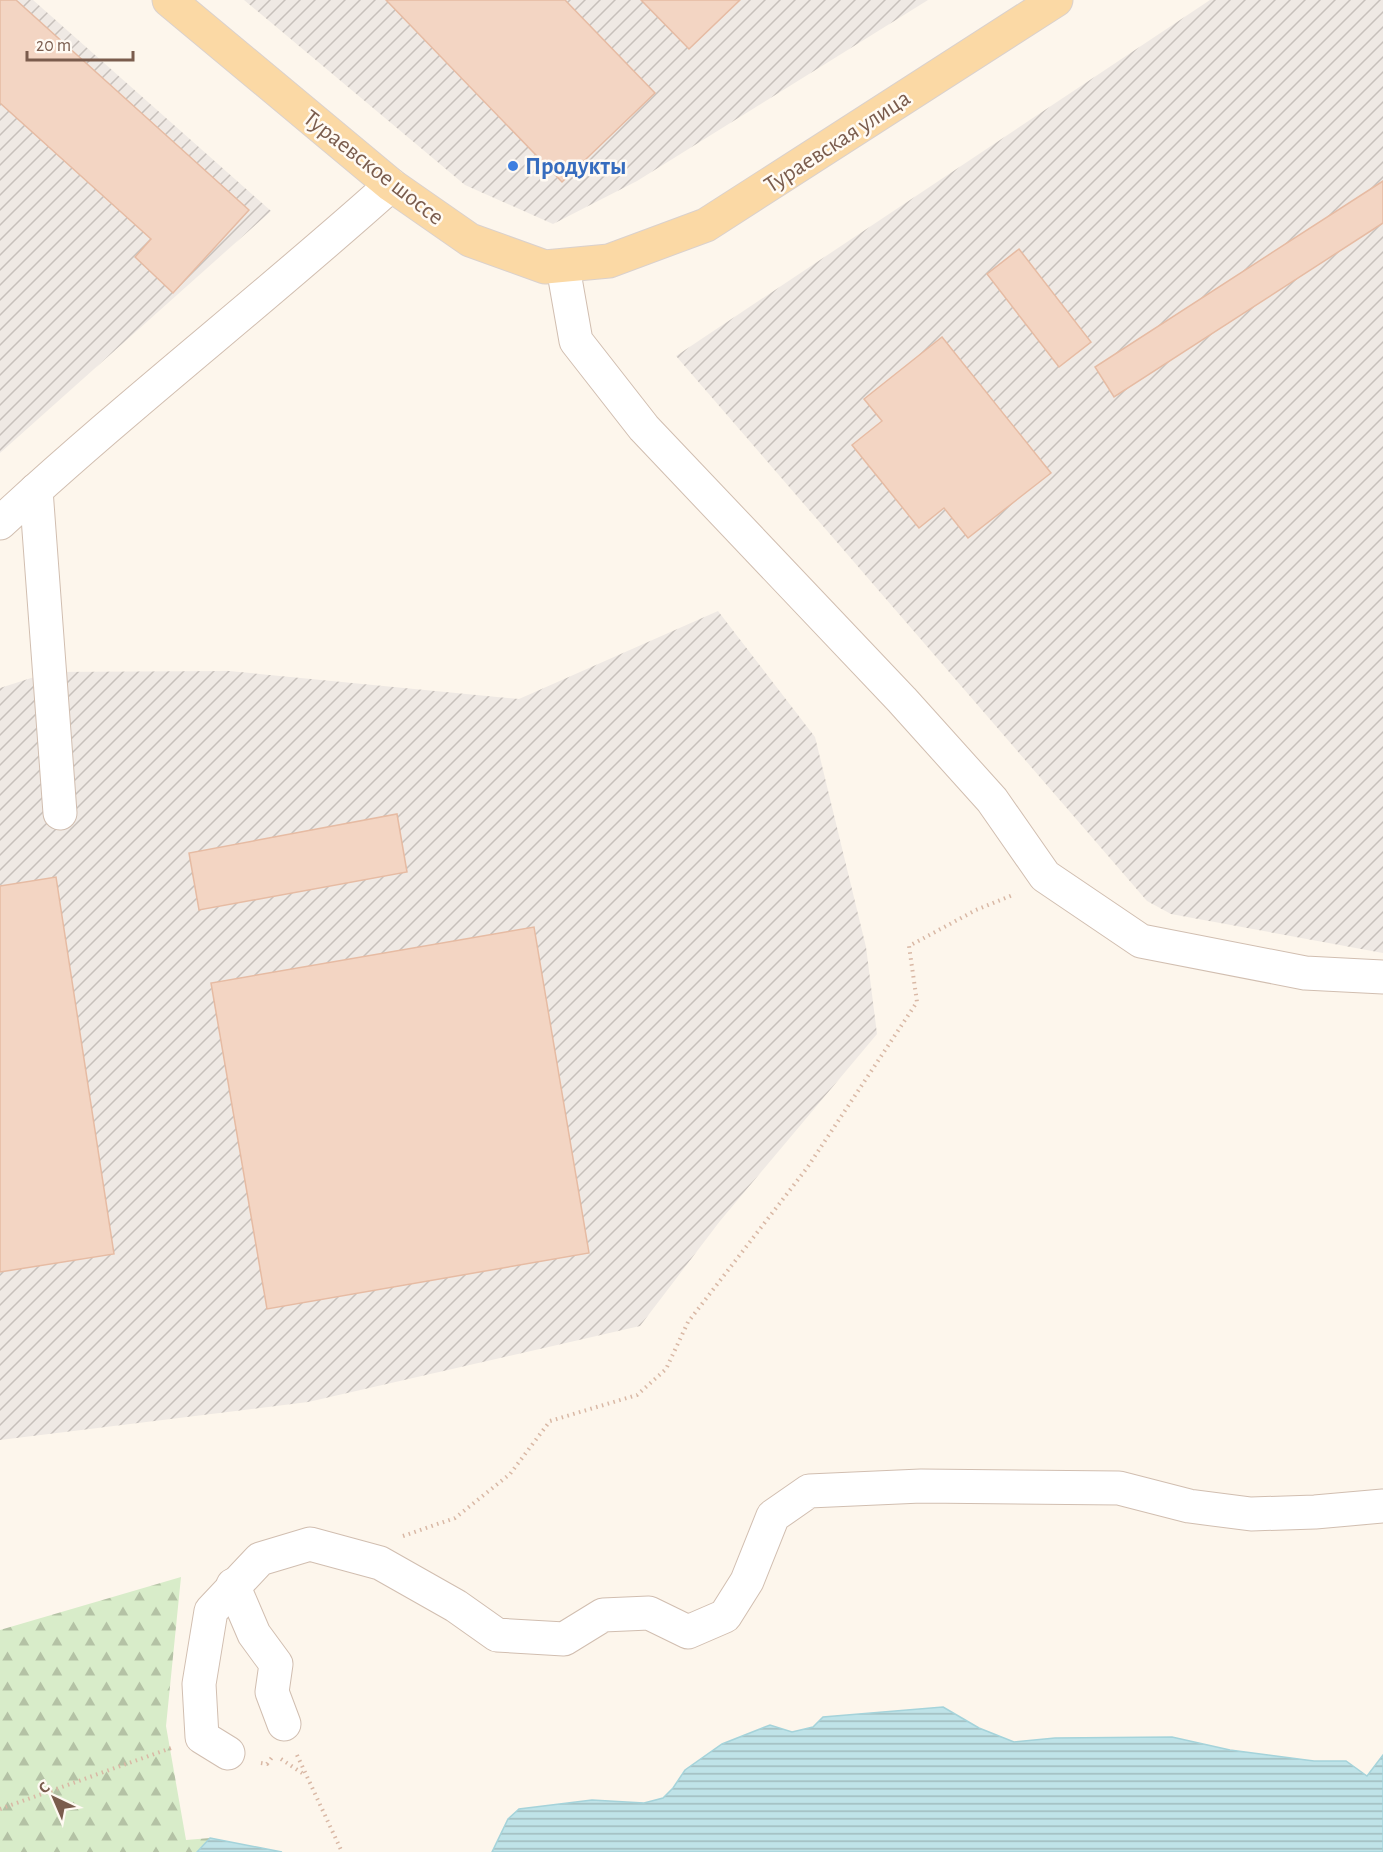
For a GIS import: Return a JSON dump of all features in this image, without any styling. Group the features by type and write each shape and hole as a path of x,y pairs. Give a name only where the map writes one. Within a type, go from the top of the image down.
{"main road":[{"name":"Тураевское шоссе","path":"169,0 391,185 470,240 545,267 609,261"},
{"name":"Тураевская улица","path":"609,261 706,225 1056,0"}],"street":[{"path":"0,523 294,272 391,185"},
{"path":"563,267 576,341 582,350 644,428 902,700 992,800 1045,876 1141,941 1305,973 1383,977"},
{"path":"36,490 60,813"},
{"path":"215,1745 199,1684 212,1611 233,1585 260,1558 310,1544 380,1563 456,1606 497,1635 564,1639 603,1615 649,1613 688,1632 725,1617 747,1581 773,1516 809,1491 921,1486 1119,1488 1189,1506 1251,1514 1315,1512 1383,1506"},
{"path":"233,1585 254,1634 276,1664 272,1692 275,1736"}],"path":[{"path":"380,1563 393,1539 455,1518 510,1474 550,1421 637,1395 666,1369 688,1322 807,1168 917,1002 909,946 976,910 1020,892 1045,876"},
{"path":"275,1736 305,1775 342,1852"},
{"path":"275,1736 305,1775"},
{"path":"0,1809 215,1745"}],"shaded area":[{"path":"0,0 33,0 271,211 0,453"},
{"path":"244,0 928,0 637,181 553,224 465,185"},
{"path":"1210,0 1383,0 1383,953 1171,914 1147,901 676,356"},
{"path":"718,611 815,737 866,947 877,1034 720,1221 640,1326 308,1402 0,1440 0,688 50,672 229,671 519,699"}],"green space":[{"path":"181,1577 166,1726 186,1840 210,1838 197,1852 0,1852 0,1630"}],"water":[{"path":"943,1707 979,1728 1014,1742 1055,1738 1172,1737 1230,1750 1314,1761 1346,1761 1367,1776 1383,1755 1383,1852 492,1852 508,1819 519,1809 592,1800 644,1803 663,1798 685,1770 722,1744 770,1725 792,1732 813,1727 823,1717"},
{"path":"210,1838 282,1852 197,1852"}],"building":[{"path":"0,0 16,0 249,210 173,293 135,257 151,239 0,103"},
{"path":"386,0 565,0 655,93 562,182"},
{"path":"641,0 740,0 689,49"},
{"path":"1383,181 1383,223 1114,397 1095,367"},
{"path":"1019,249 1091,342 1059,367 987,274"},
{"path":"942,337 1051,473 968,538 944,508 919,528 852,445 882,421 864,399"},
{"path":"397,814 407,872 199,910 189,853"},
{"path":"56,877 114,1254 0,1272 0,886"},
{"path":"534,927 589,1253 267,1309 211,983"}],"place":[{"name":"Продукты","path":"513,166"}]}
